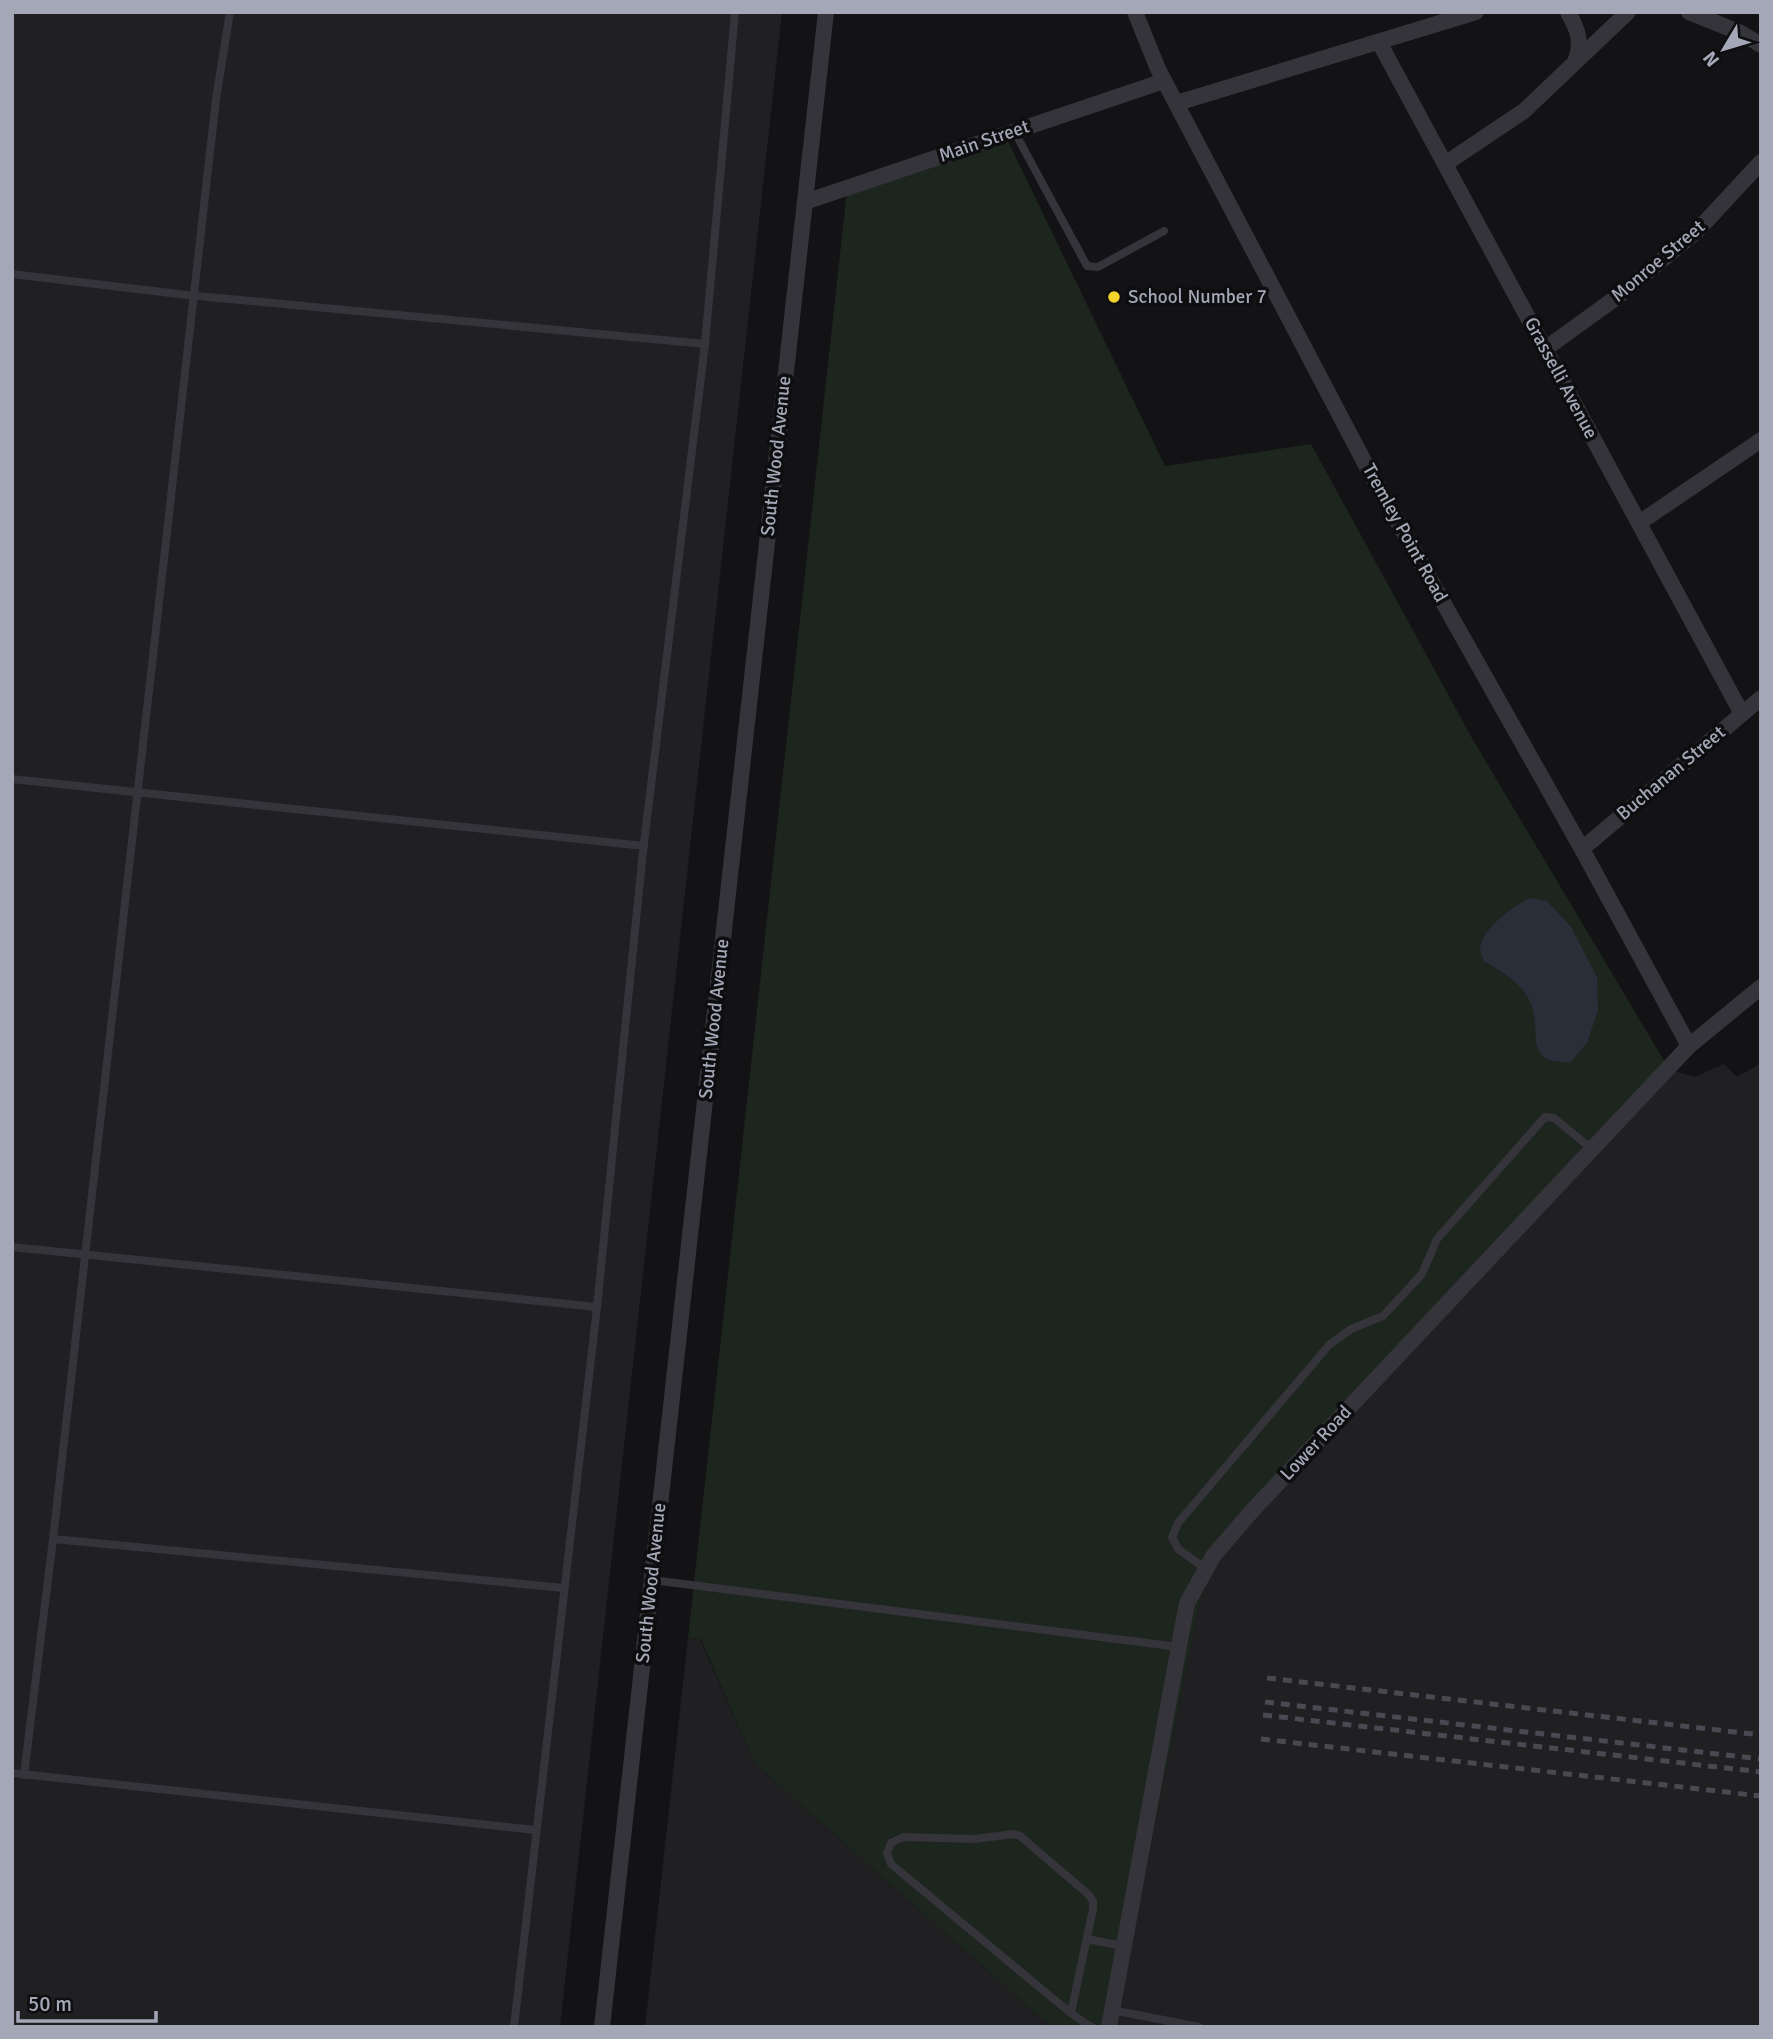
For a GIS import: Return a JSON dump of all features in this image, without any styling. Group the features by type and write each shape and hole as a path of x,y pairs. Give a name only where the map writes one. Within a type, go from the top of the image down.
{"street":[{"name":"South Wood Avenue","path":"602,2027 826,12"},
{"name":"Tremley Point Road","path":"1135,12 1164,81 1368,469 1582,849 1689,1046"},
{"path":"1177,103 1476,12"},
{"path":"1569,12 1577,29 1580,45 1574,66"},
{"path":"1445,164 1524,111 1628,12"},
{"path":"1689,12 1741,33 1761,45"},
{"name":"Grasselli Avenue","path":"1379,42 1742,714"},
{"name":"Main Street","path":"804,202 1164,81"},
{"name":"Monroe Street","path":"1545,349 1617,297 1697,231 1761,162"},
{"path":"1639,523 1761,440"},
{"name":"Buchanan Street","path":"1582,849 1761,698"},
{"name":"Lower Road","path":"1108,2027 1187,1603 1214,1555 1251,1512 1689,1046 1761,987"}],"lane":[{"path":"24,1775 86,1255 216,99 230,12"},
{"path":"514,2027 597,1307 644,846 705,344 735,12"},
{"path":"1014,131 1087,266 1098,267 1164,231"},
{"path":"12,274 193,296 705,344"},
{"path":"12,779 644,846"},
{"path":"1206,1569 1178,1549 1172,1537 1178,1523 1329,1345 1350,1329 1383,1316 1422,1274 1437,1239 1545,1117 1554,1118 1592,1149"},
{"path":"12,1247 597,1307"},
{"path":"53,1539 564,1588"},
{"path":"652,1580 1179,1647"},
{"path":"12,1773 536,1830"},
{"path":"1071,2013 1093,1909 1091,1896 1020,1836 1013,1834 975,1839 904,1837 891,1843 887,1857 891,1864 1071,2013 1092,2027"},
{"path":"1087,1939 1123,1947"},
{"path":"1112,2010 1199,2027"}],"shaded area":[{"path":"12,12 782,12 560,2027 12,2027"},
{"path":"1006,137 1165,466 1311,444 1473,740 1666,1064 1208,1564 1114,2027 1051,2027 754,1763 701,1639 688,1638 847,191"},
{"path":"1530,898 1547,901 1571,927 1597,977 1598,1010 1587,1043 1571,1062 1554,1061 1544,1057 1536,1042 1535,1020 1527,996 1513,980 1484,961 1480,950 1481,942 1492,926 1507,912"},
{"path":"1761,1063 1761,2027 1114,2027 1208,1564 1668,1069 1694,1077 1724,1064 1737,1077"},
{"path":"688,1638 700,1639 754,1763 1051,2027 645,2027"}],"railway":[{"path":"1267,1678 1761,1735"},
{"path":"1265,1702 1761,1759"},
{"path":"1263,1715 1761,1772"},
{"path":"1261,1739 1761,1796"}],"place":[{"name":"School Number 7","path":"1114,297"}]}
